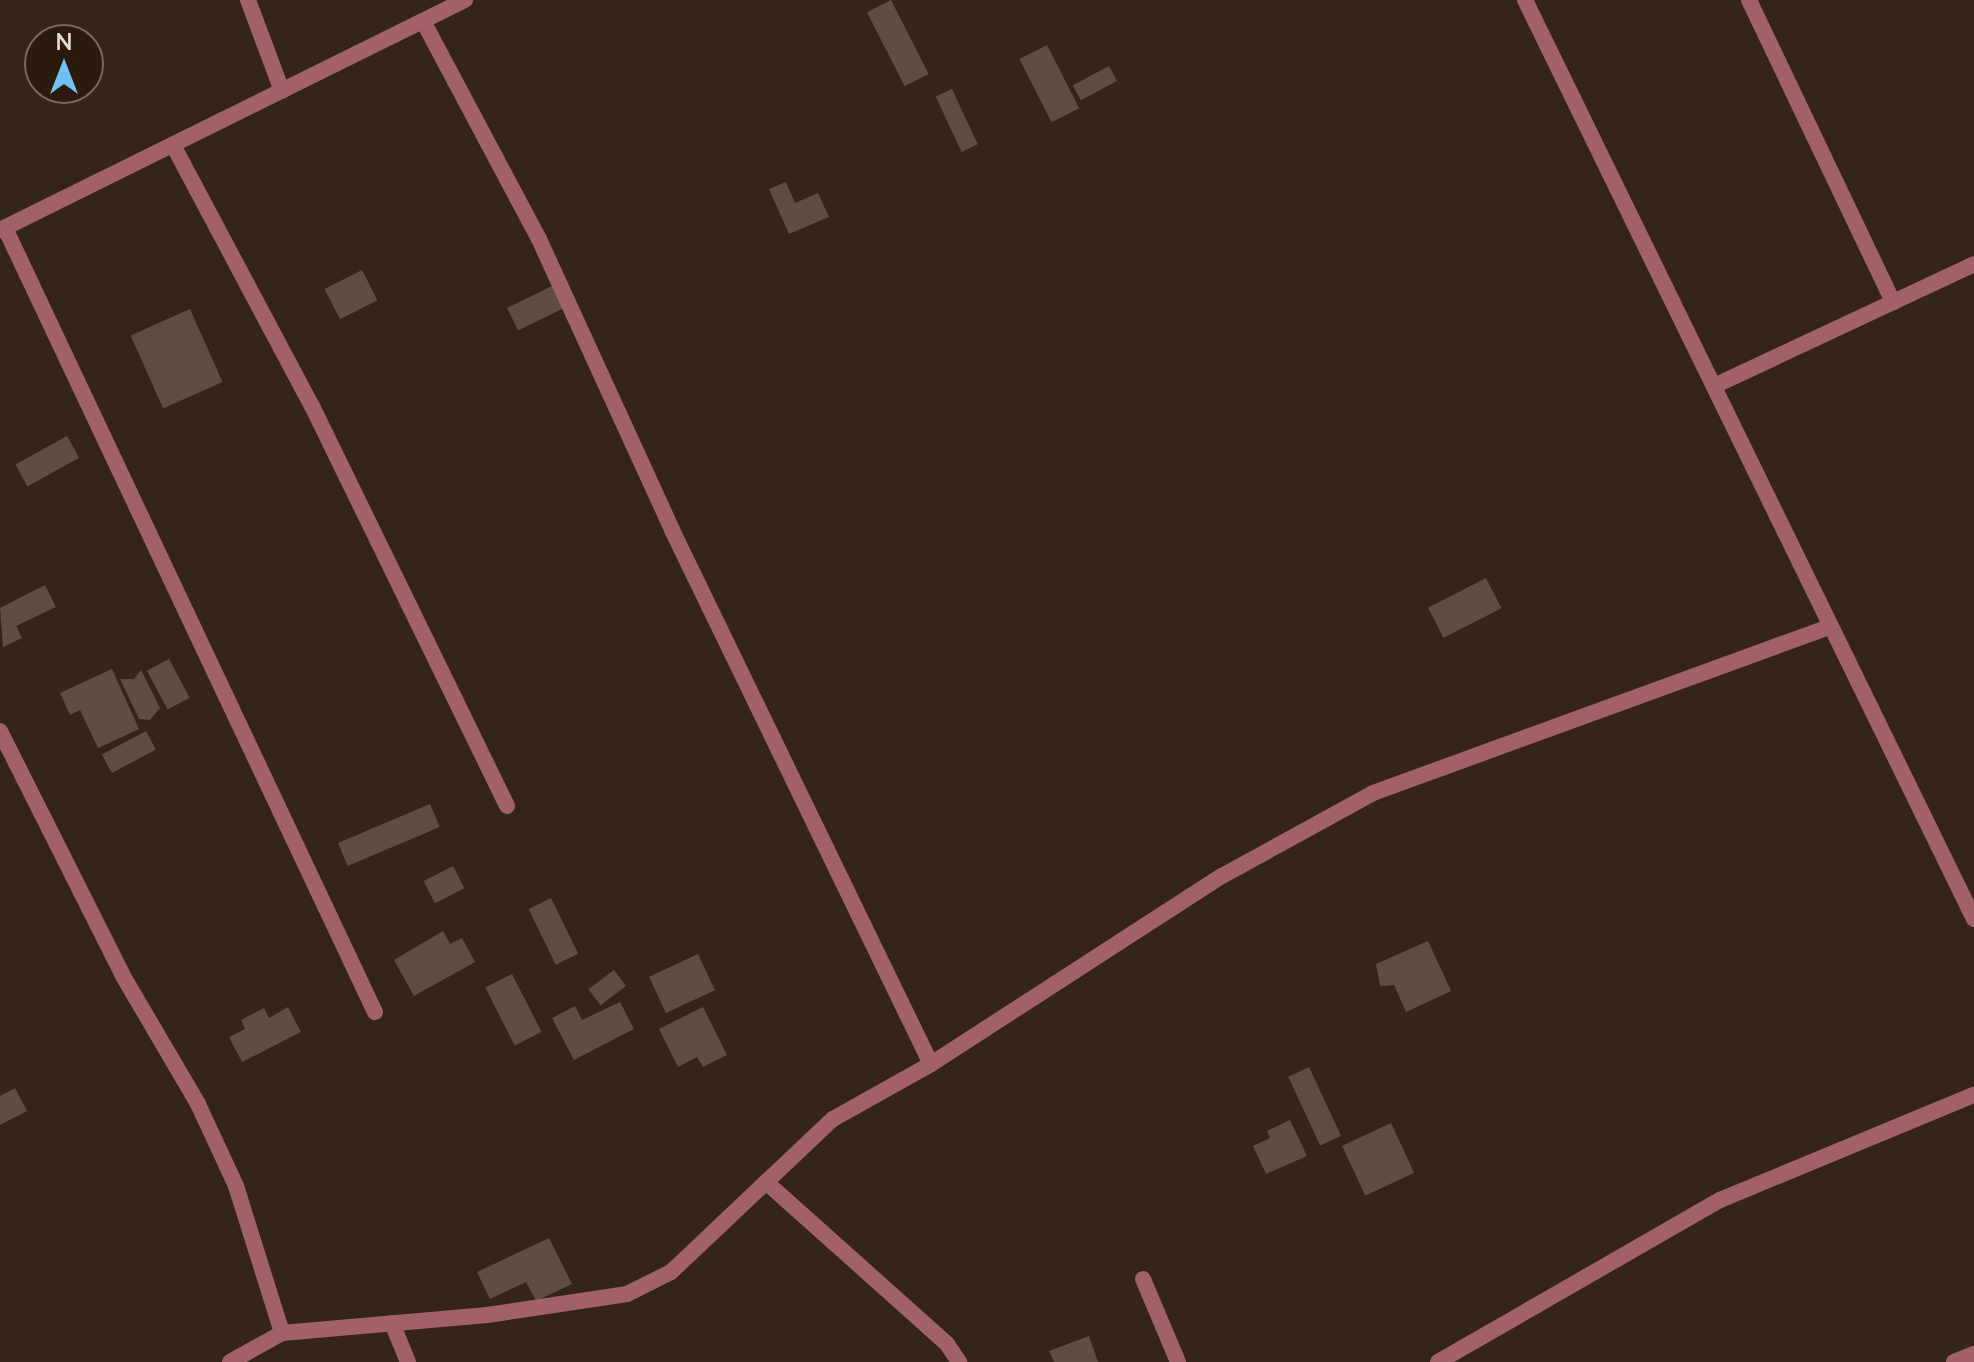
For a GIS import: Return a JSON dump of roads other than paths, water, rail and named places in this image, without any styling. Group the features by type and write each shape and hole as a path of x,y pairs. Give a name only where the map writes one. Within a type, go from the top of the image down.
{"street":[{"path":"248,0 282,91"},
{"path":"375,1012 2,229 465,0"},
{"path":"1525,0 1974,919"},
{"path":"1749,0 1893,302"},
{"path":"423,21 539,239 672,530 931,1064"},
{"path":"173,145 312,406 507,806"},
{"path":"1714,386 1974,264"},
{"path":"230,1362 282,1333 392,1323 627,1294 671,1272 833,1119 931,1064 1222,876 1373,793 1831,626"},
{"path":"0,731 123,976 198,1104 236,1186 282,1333"},
{"path":"1438,1362 1720,1200 1974,1095"},
{"path":"766,1182 947,1344 959,1362"},
{"path":"1143,1279 1178,1362"},
{"path":"392,1323 408,1362"},
{"path":"1954,1362 1974,1354"}]}
